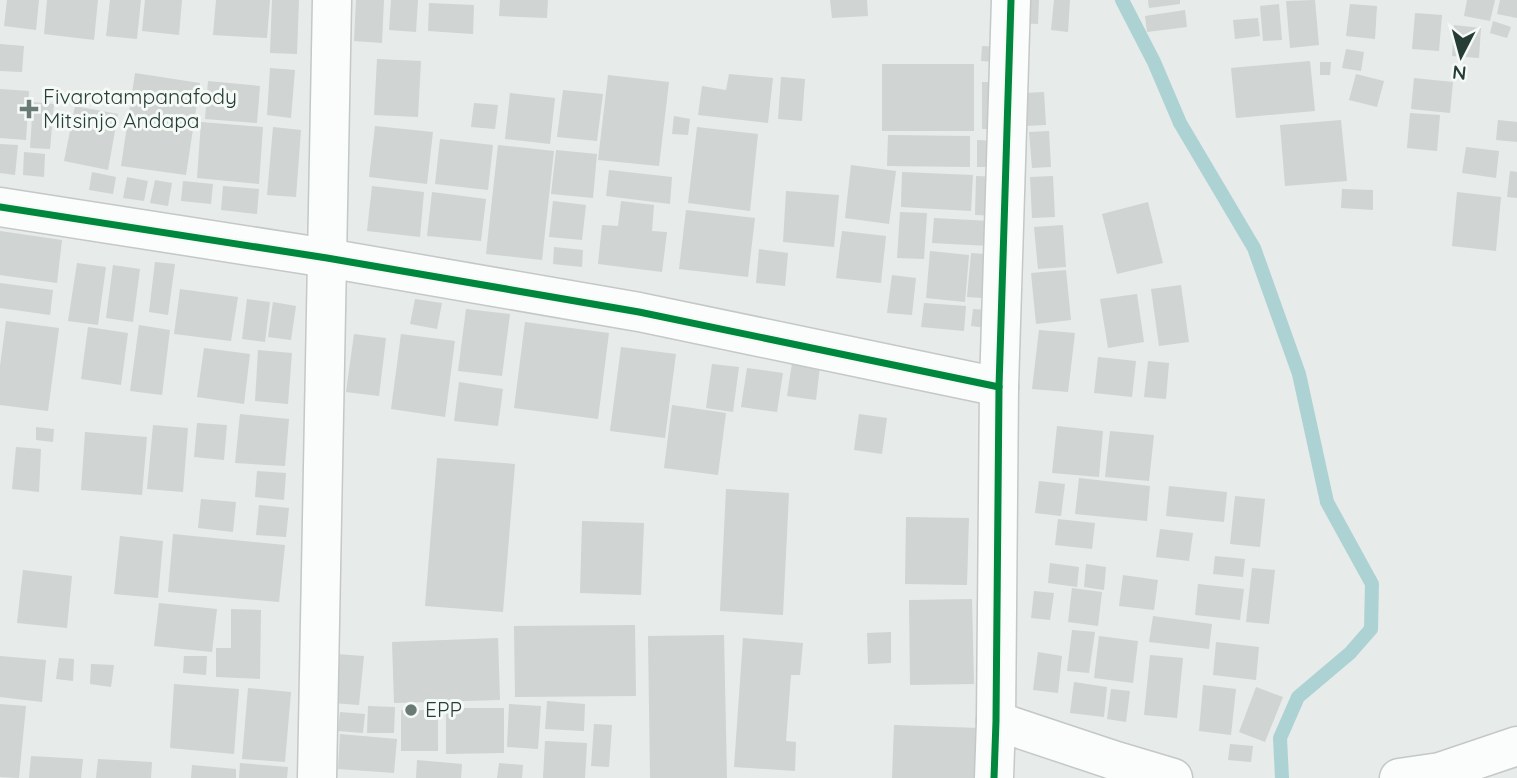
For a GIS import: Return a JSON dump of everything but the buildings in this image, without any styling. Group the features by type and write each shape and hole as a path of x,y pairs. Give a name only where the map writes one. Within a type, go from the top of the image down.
{"street":[{"path":"317,778 332,0"},
{"path":"993,778 996,722 999,387 1011,0"},
{"path":"0,207 327,258 639,312 999,387"},
{"path":"996,722 1173,778"},
{"path":"1399,778 1440,772 1517,746"}],"waterway":[{"path":"1122,0 1154,62 1180,123 1254,248 1299,374 1327,502 1372,584 1371,629 1350,653 1298,697 1280,738 1282,778"}],"cycle path":[{"path":"994,778 999,387 1011,0"},
{"path":"0,207 327,258 639,312 999,387"}],"place":[{"name":"Fivarotampanafody Mitsinjo Andapa","path":"29,109"},
{"name":"EPP","path":"411,710"}]}
